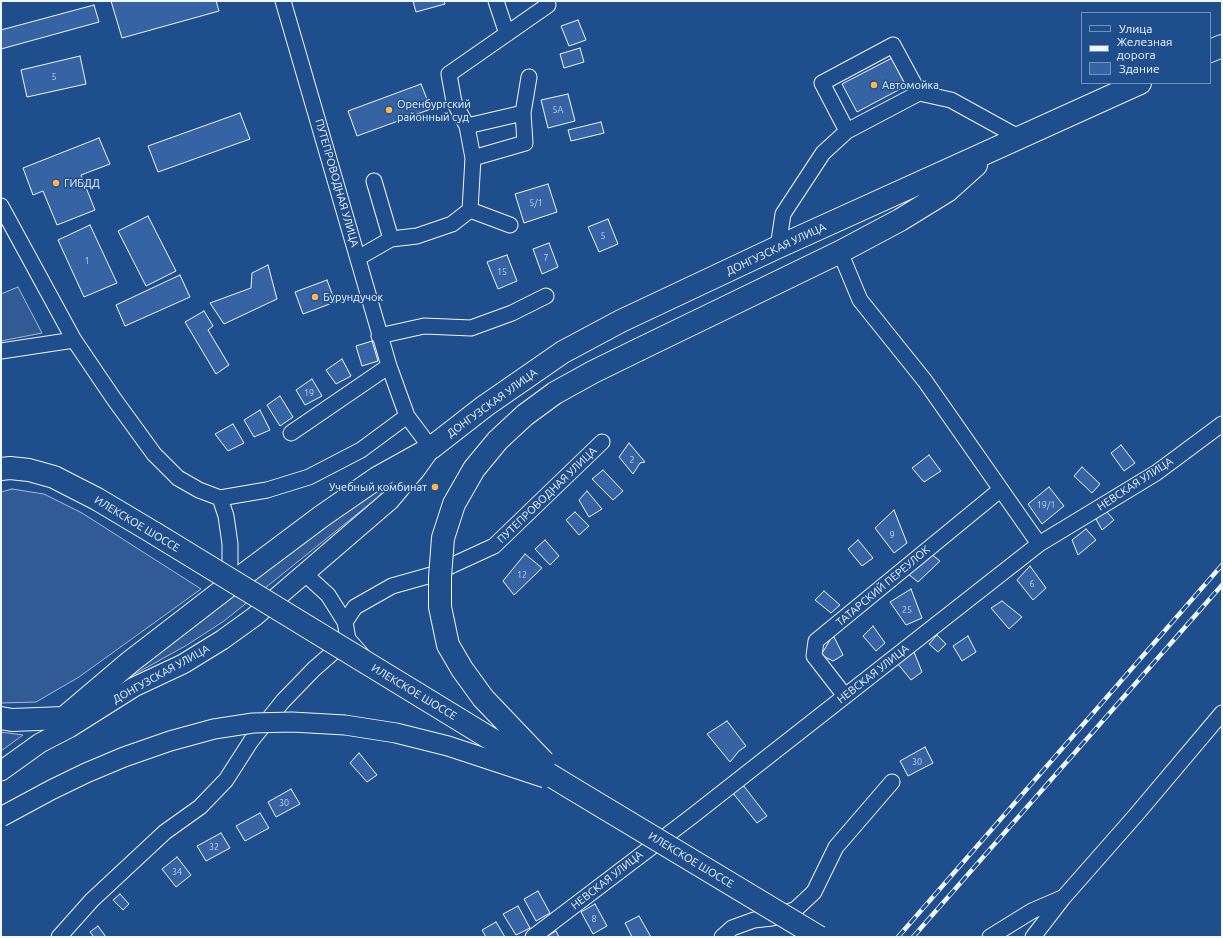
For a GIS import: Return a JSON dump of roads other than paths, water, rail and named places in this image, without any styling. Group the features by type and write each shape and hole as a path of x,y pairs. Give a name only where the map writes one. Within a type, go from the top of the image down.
{"highway":[{"path":"1211,51 1222,46"},
{"name":"ДОНГУЗСКАЯ УЛИЦА","path":"64,718 130,662 322,516 377,478 431,448 485,406 563,352 621,321 778,247 1138,84"},
{"path":"568,786 483,698 462,669 448,645 440,607 440,577 443,538 454,504 474,470 498,440 525,415 555,393 593,372 840,252 900,220 947,191 993,150"},
{"name":"ИЛЕКСКОЕ ШОССЕ","path":"1,469 10,468 29,470 54,477 97,499 819,937"},
{"path":"1,718 12,720 64,718"}],"main road":[{"name":"ДОНГУЗСКАЯ УЛИЦА","path":"1,771 40,743 69,728 134,687 183,664 222,640 254,617 390,500 416,469 431,448"},
{"name":"ДОНГУЗСКАЯ УЛИЦА","path":"40,743 64,718"},
{"path":"1,817 51,790 124,757 170,741 214,729 253,723 292,722 345,725 396,733 448,746 568,786"}],"street":[{"name":"ПУТЕПРОВОДНАЯ УЛИЦА","path":"283,1 358,258 379,336 407,416 431,448"},
{"path":"496,1 508,34"},
{"path":"358,258 391,238 416,236 452,224 470,210 473,158 467,126 454,102 449,74 548,5"},
{"path":"847,131 822,83 887,48 894,45 919,93"},
{"path":"473,158 525,143 524,113 529,77"},
{"path":"778,247 782,214 823,153 847,131 919,93 951,100 1020,138"},
{"path":"467,126 524,113"},
{"path":"374,181 391,238"},
{"path":"1,206 74,340 114,399 154,454 178,478 199,490 220,498 267,490 309,477 361,450 407,416"},
{"path":"470,210 510,225"},
{"path":"840,252 860,300 925,381 1039,544"},
{"path":"379,336 424,326 471,328 512,313 546,296"},
{"path":"1,351 74,340"},
{"path":"291,433 389,366"},
{"name":"НЕВСКАЯ УЛИЦА","path":"533,937 652,845 691,817 1039,544 1156,473 1222,424"},
{"name":"ПУТЕПРОВОДНАЯ УЛИЦА","path":"345,622 355,607 392,586 431,575 494,546 602,442"},
{"name":"ТАТАРСКИЙ ПЕРЕУЛОК","path":"845,696 814,656 816,641 1000,490"},
{"path":"220,498 226,516 230,544 230,565 222,591"},
{"path":"305,574 328,595 345,622 348,639 378,674 772,918"},
{"path":"59,937 92,900 160,837 200,807 226,780 251,741 283,701 314,669 348,639"},
{"path":"1033,937 1063,898 1136,815 1222,713"},
{"path":"722,937 732,928 754,920 772,918 796,909 814,892 836,847 892,782"},
{"path":"990,937 1032,911 1063,898"}],"railway":[{"path":"898,937 1222,565"},
{"path":"913,937 1222,585"}],"place":[{"name":"Автомойка","path":"874,85"},
{"name":"Оренбургский районный суд","path":"389,110"},
{"name":"ГИБДД","path":"56,183"},
{"name":"Бурундучок","path":"315,297"},
{"name":"Учебный комбинат","path":"435,487"}]}
